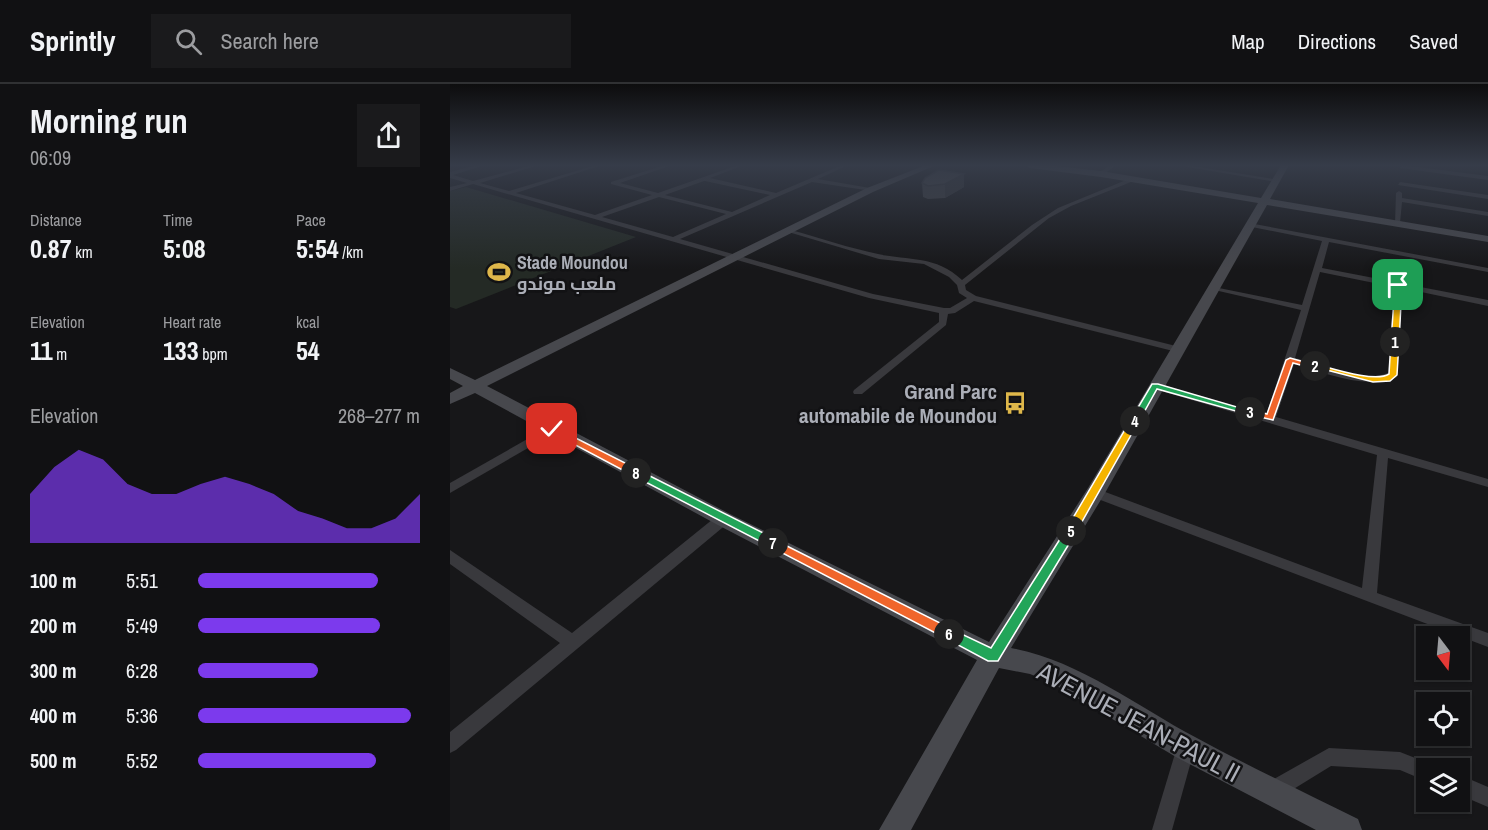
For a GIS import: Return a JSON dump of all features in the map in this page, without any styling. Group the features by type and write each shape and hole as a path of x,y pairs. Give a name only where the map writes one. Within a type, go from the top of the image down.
{"street":[{"path":"531,200 872,296 944,311 952,310 973,298"},
{"path":"594,218 645,200"},
{"path":"677,200 733,214"},
{"path":"672,240 766,200"},
{"path":"450,399 851,200"},
{"path":"961,284 979,273 1014,242 1059,209 1084,200"},
{"path":"1257,200 1488,239"},
{"path":"1396,223 1398,200 1488,214"},
{"path":"894,830 993,656 1095,493 1264,201"},
{"path":"1249,225 1488,270"},
{"path":"789,231 879,257 926,262 943,269 961,284 962,291 973,298 1177,349"},
{"path":"1270,418 1326,240"},
{"path":"1317,269 1488,303"},
{"path":"1290,360 1373,380 1388,379 1393,375 1398,285"},
{"path":"1214,289 1305,308"},
{"path":"858,392 943,323 944,311"},
{"name":"AVENUE JEAN-PAUL II","path":"450,374 723,519 993,656 1032,663 1061,675 1186,747 1347,830"},
{"path":"1155,386 1488,483"},
{"path":"450,489 552,429"},
{"path":"1369,597 1383,451"},
{"path":"1095,493 1488,640"},
{"path":"450,744 723,519"},
{"path":"450,555 573,643"},
{"path":"1162,830 1186,747"},
{"path":"1272,791 1329,757 1400,761 1416,768"},
{"path":"1470,789 1488,797"}],"shaded area":[{"name":"Stade Moundou ملعب موندو","path":"450,200 510,200 636,237 456,309 450,307"}],"place":[{"name":"Stade Moundou ملعب موندو","path":"499,272"},
{"name":"Grand Parc automabile de Moundou","path":"1015,403"}],"route":[{"path":"552,429 993,656 1095,493 1155,386 1270,418 1290,360 1373,380 1388,379 1393,375 1398,285"}]}
